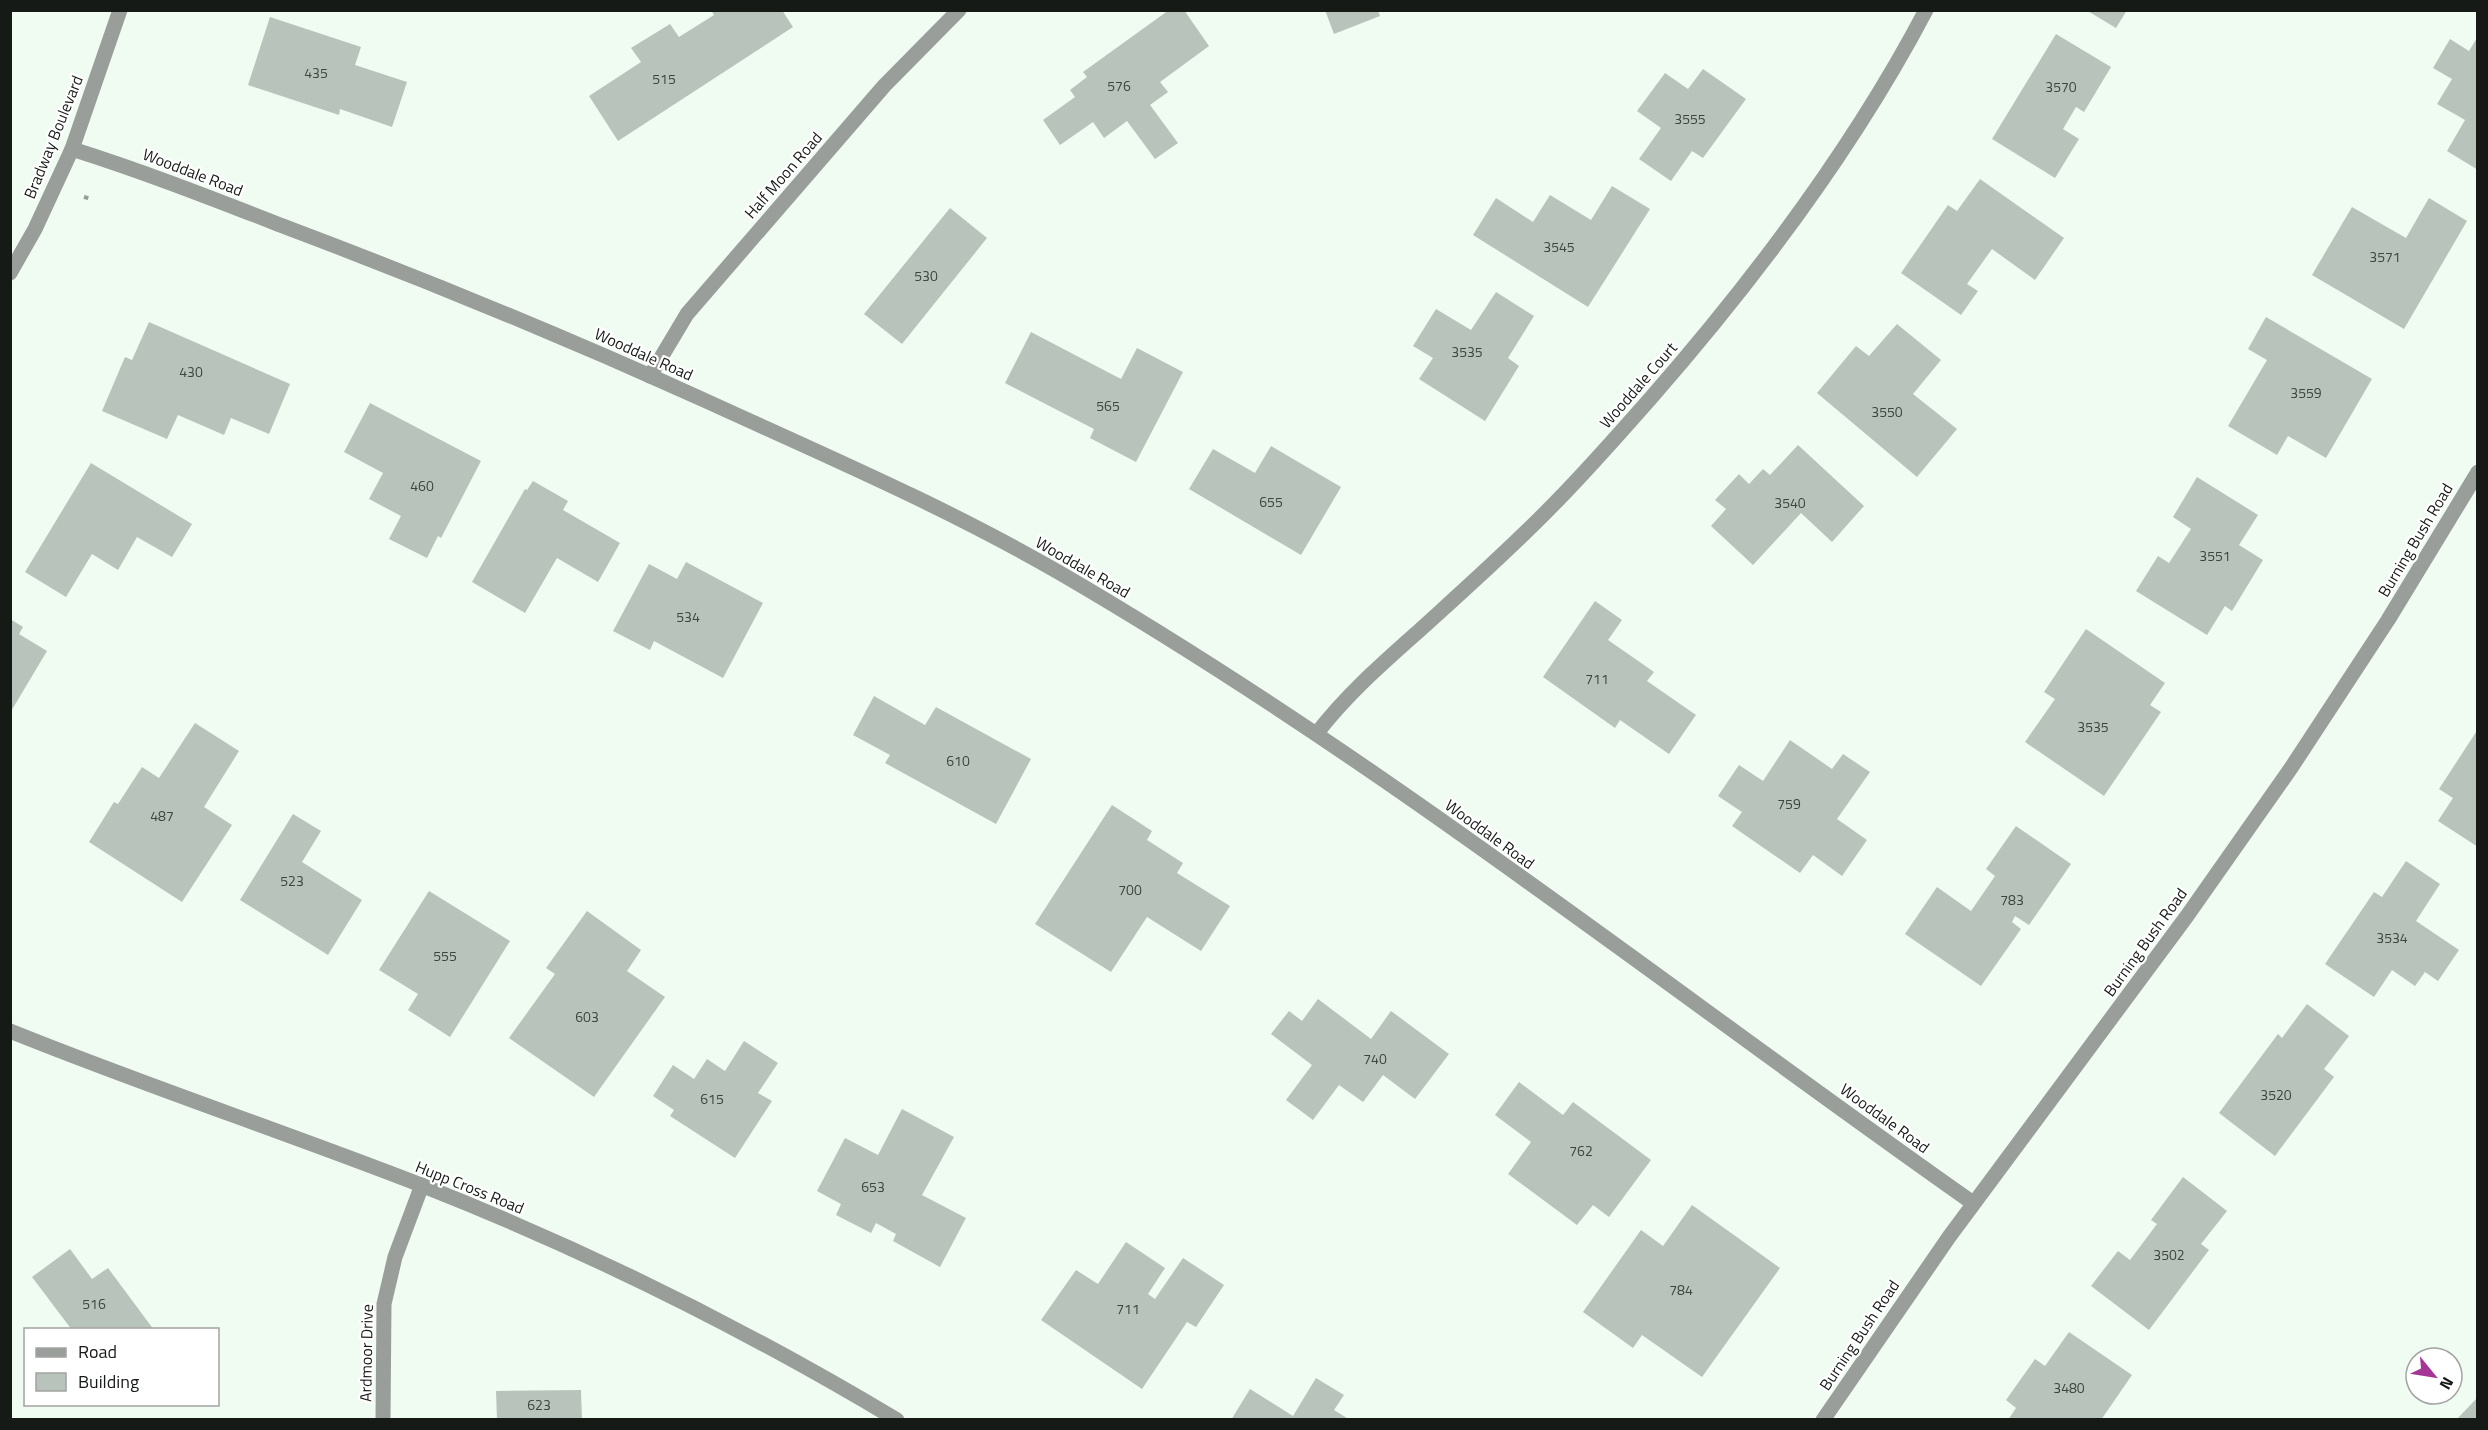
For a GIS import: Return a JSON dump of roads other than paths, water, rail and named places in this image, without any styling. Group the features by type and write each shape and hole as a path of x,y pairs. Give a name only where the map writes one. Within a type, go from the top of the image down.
{"street":[{"name":"Bradway Boulevard","path":"10,273 35,229 72,148 120,10"},
{"name":"Half Moon Road","path":"650,376 687,314 884,86 959,10"},
{"name":"Wooddale Court","path":"1317,733 1342,700 1475,581 1551,508 1691,351 1761,264 1820,181 1873,101 1926,10"},
{"name":"Wooddale Road","path":"72,148 133,168 426,280 650,376 979,528 1201,658 1317,733 1973,1203"},
{"name":"Burning Bush Road","path":"1823,1419 1973,1203 2187,916 2291,768 2388,620 2478,472"},
{"name":"Hupp Cross Road","path":"10,1031 140,1082 422,1185 661,1289 897,1419"},
{"name":"Ardmoor Drive","path":"383,1419 384,1304 395,1257 422,1185"}]}
